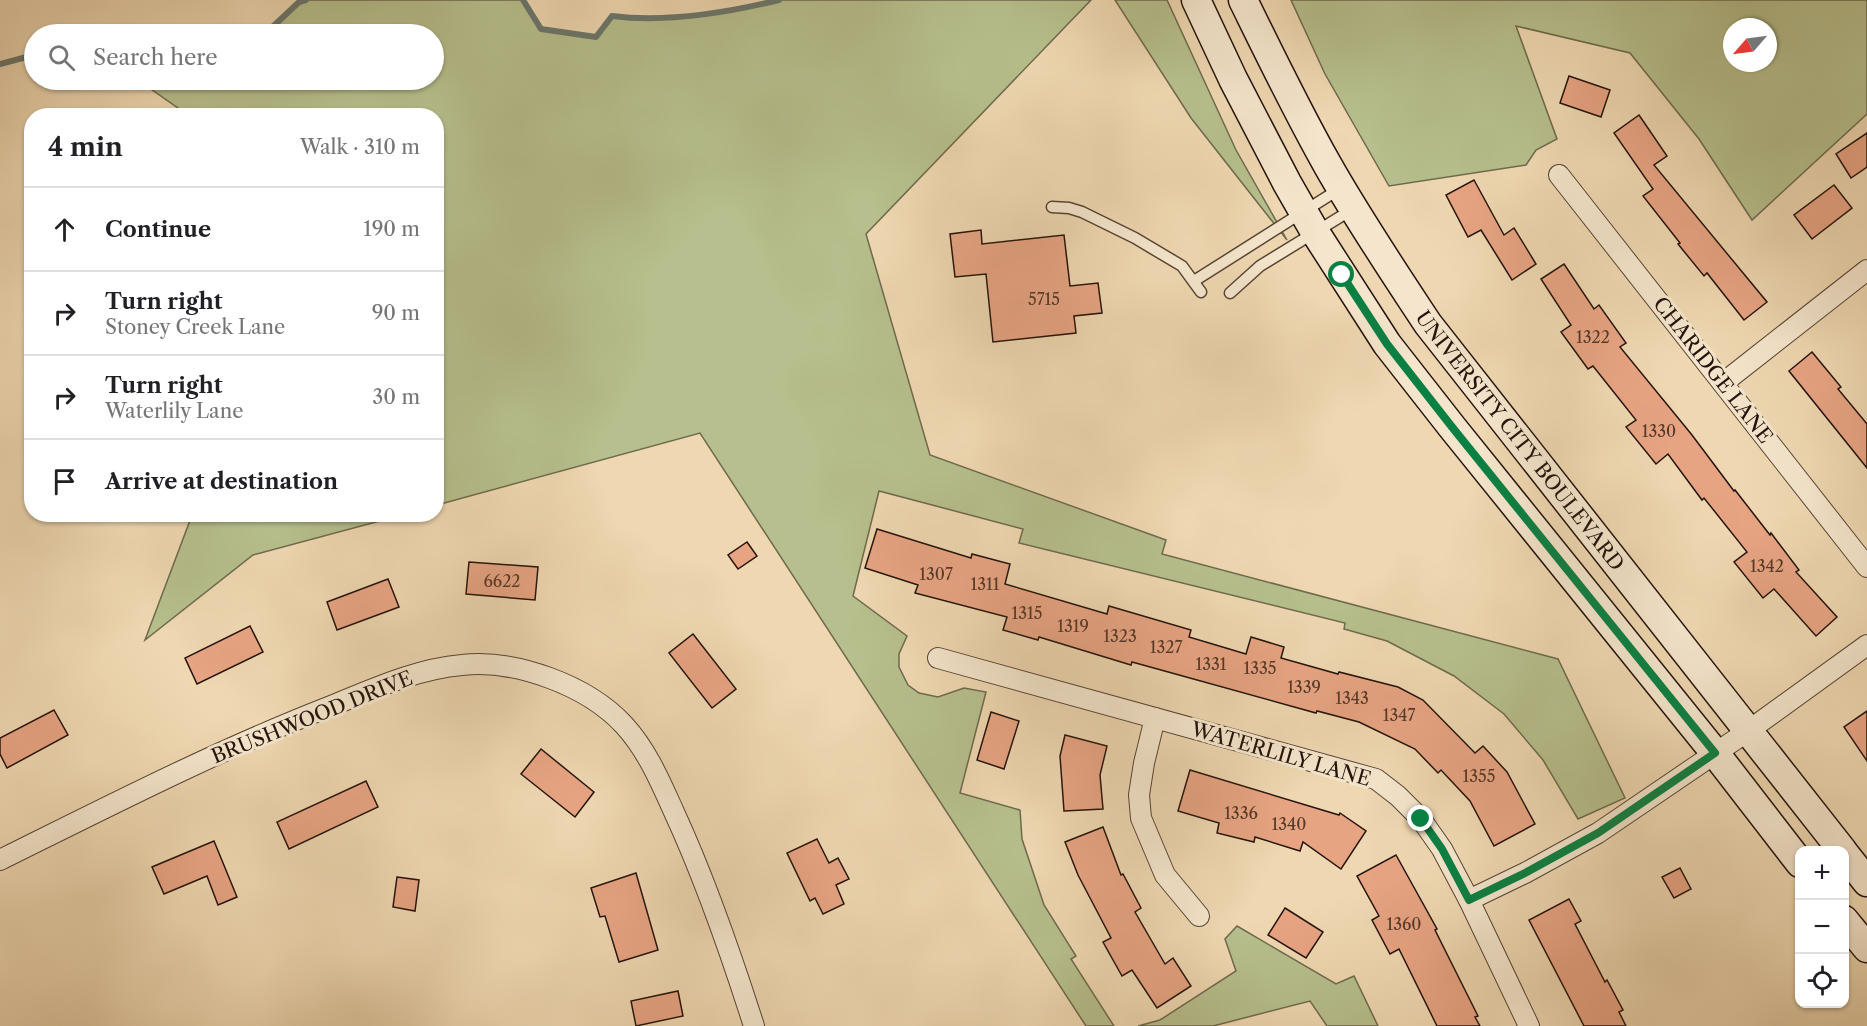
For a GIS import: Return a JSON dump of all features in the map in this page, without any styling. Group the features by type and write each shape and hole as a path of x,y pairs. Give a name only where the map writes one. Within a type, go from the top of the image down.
{"main road":[{"path":"1196,0 1233,79 1309,222 1387,344 1715,753 1795,857"},
{"name":"UNIVERSITY CITY BOULEVARD","path":"1243,0 1273,62 1348,198 1428,324 1838,846"},
{"name":"UNIVERSITY CITY BOULEVARD","path":"1849,860 1867,882"},
{"path":"1849,925 1867,948"}],"street":[{"name":"CHARIDGE LANE","path":"1559,174 1867,567"},
{"path":"1723,383 1867,270"},
{"path":"1469,900 1525,873 1598,833 1748,731 1867,645"},
{"name":"WATERLILY LANE","path":"938,658 1376,779 1398,796 1421,819 1442,849 1529,1026"},
{"name":"BRUSHWOOD DRIVE","path":"0,860 219,753 296,719 385,684 430,671 462,665 511,668 557,681 599,703 622,723 643,750 693,854 754,1026"},
{"path":"1155,718 1139,795 1141,818 1165,875 1199,916"}],"lane":[{"path":"1194,281 1309,222 1348,198"},
{"path":"1230,293 1309,222 1348,198"},
{"path":"1052,207 1069,208 1108,224 1182,266 1201,292"}],"green space":[{"path":"306,0 523,0 541,29 595,37 612,16 654,18 696,15 779,0 1091,0 866,234 930,455 1166,540 1162,554 1558,659 1625,798 1578,819 1543,760 1504,714 1454,676 1387,641 1344,629 1345,623 1019,543 1023,529 879,491 853,596 907,636 899,654 899,667 908,685 919,693 938,697 964,688 986,692 960,793 1020,810 1022,839 1044,905 1076,956 1071,959 1114,1026 1086,1026 700,433 444,503 444,108 178,108 152,90 444,90 444,24 276,24 299,2"},
{"path":"1115,0 1167,0 1236,150 1287,240 1191,118"},
{"path":"1291,0 1867,0 1867,114 1752,220 1699,139 1630,53 1516,26 1557,139 1536,150 1526,165 1389,186 1325,74"},
{"path":"189,522 376,522 253,555 145,640"},
{"path":"1237,926 1336,984 1354,976 1378,1026 1327,1026 1310,1001 1213,1026 1138,1026 1160,1020 1236,971 1225,939"}],"building":[{"path":"1569,76 1610,90 1601,117 1560,103"},
{"path":"1639,115 1667,156 1654,165 1767,302 1744,320 1707,273 1704,276 1643,196 1653,189 1614,133"},
{"path":"1867,133 1867,167 1851,178 1836,154"},
{"path":"1474,180 1504,235 1514,228 1536,264 1512,280 1481,230 1468,237 1446,195"},
{"path":"1834,185 1852,208 1812,239 1794,215"},
{"path":"981,230 982,244 1064,235 1070,286 1098,283 1102,313 1074,316 1076,333 993,342 986,274 955,277 950,234"},
{"path":"1564,264 1594,309 1599,305 1626,343 1620,347 1692,435 1734,491 1770,535 1771,533 1799,570 1796,572 1837,617 1816,636 1774,589 1763,598 1734,562 1747,552 1704,498 1702,500 1668,454 1656,464 1626,427 1636,420 1593,366 1588,369 1561,332 1571,325 1541,279"},
{"path":"1812,352 1867,424 1867,468 1789,371"},
{"path":"877,529 971,558 972,554 1010,564 1005,584 1107,614 1109,606 1191,630 1189,637 1246,654 1251,637 1284,647 1281,658 1338,674 1339,672 1398,687 1423,700 1475,753 1483,746 1507,772 1535,824 1494,846 1470,801 1441,770 1438,773 1415,749 1359,722 1317,711 1316,713 1132,662 1131,665 1039,637 1038,640 1003,630 1007,617 915,593 918,585 865,568"},
{"path":"747,542 757,556 738,569 728,555"},
{"path":"469,562 538,567 535,600 466,594"},
{"path":"388,579 399,607 337,630 327,602"},
{"path":"250,626 263,652 197,684 185,658"},
{"path":"693,634 736,689 712,708 669,653"},
{"path":"54,710 68,735 7,768 0,754 0,738"},
{"path":"1867,711 1867,761 1844,727"},
{"path":"991,712 1019,721 1004,769 977,760"},
{"path":"1065,735 1107,746 1100,775 1103,809 1064,811 1060,756"},
{"path":"541,749 594,792 575,817 521,774"},
{"path":"1190,770 1339,815 1340,813 1366,831 1341,869 1303,842 1300,851 1255,837 1254,842 1217,833 1219,823 1178,811"},
{"path":"366,781 378,807 289,849 277,822"},
{"path":"1103,827 1121,875 1123,874 1141,908 1135,912 1165,964 1173,958 1191,986 1157,1008 1132,970 1122,976 1103,942 1111,938 1078,875 1065,842"},
{"path":"817,839 829,863 838,858 849,879 836,885 844,904 823,914 815,898 810,901 787,853"},
{"path":"214,841 237,897 218,905 207,876 164,894 152,867"},
{"path":"1396,855 1437,929 1435,930 1478,1016 1475,1017 1480,1026 1437,1026 1399,949 1390,954 1372,920 1379,916 1357,876"},
{"path":"1680,868 1691,889 1674,898 1662,877"},
{"path":"636,873 658,950 619,962 605,916 600,917 591,888"},
{"path":"397,877 419,880 415,911 393,907"},
{"path":"1569,899 1581,921 1575,924 1605,982 1607,980 1623,1010 1619,1012 1626,1026 1584,1026 1529,920"},
{"path":"1285,908 1323,932 1306,958 1268,935"},
{"path":"678,991 683,1016 636,1026 631,1001"}],"waterway":[{"path":"276,24 299,2 306,0"},
{"path":"523,0 541,29 596,37 612,16 654,18 696,15 779,0"},
{"path":"0,64 24,58"}],"route":[{"path":"1342,275 1387,344 1715,753 1598,833 1525,873 1469,900 1442,849 1421,819"}]}
